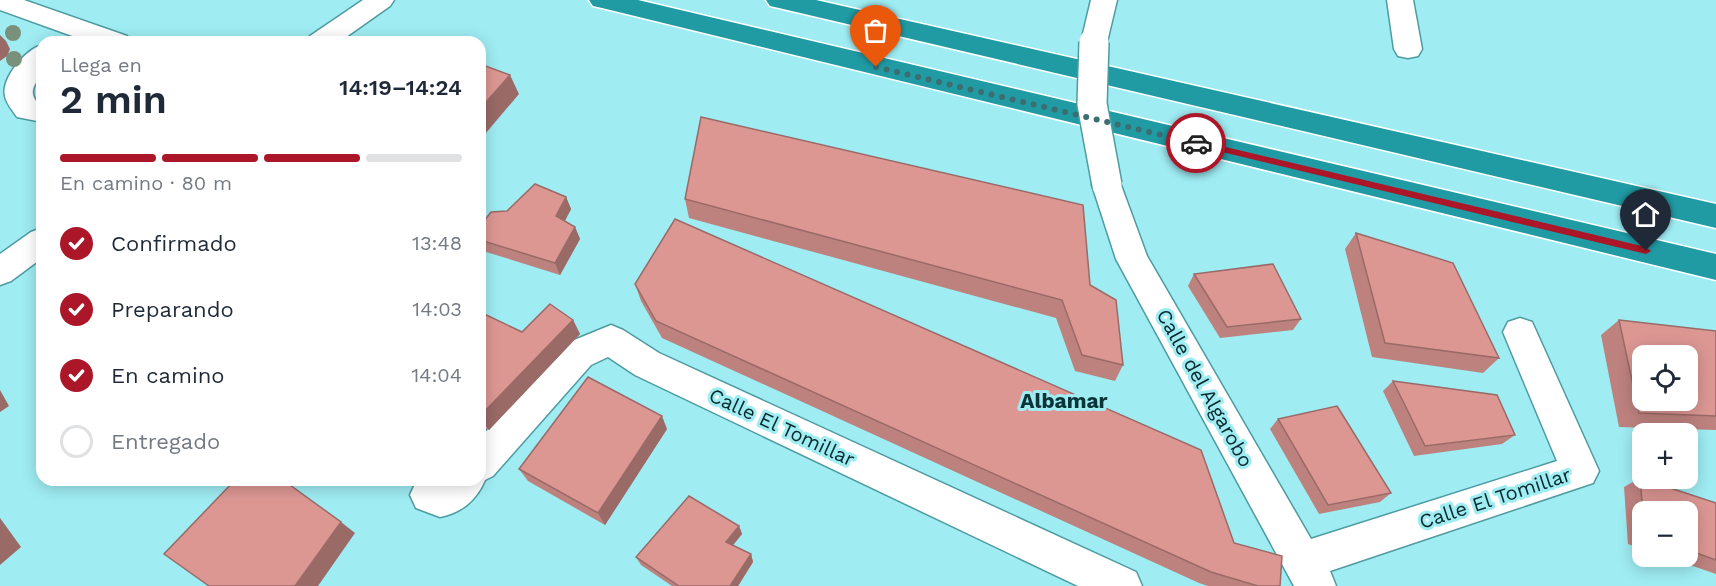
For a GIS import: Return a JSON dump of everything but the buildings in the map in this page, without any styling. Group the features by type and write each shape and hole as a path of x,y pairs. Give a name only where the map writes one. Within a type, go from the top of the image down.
{"highway":[{"path":"602,0 1716,267"},
{"path":"778,0 1716,216"}],"street":[{"name":"Calle del Algarobo","path":"1104,0 1094,42 1092,104 1107,185 1132,259 1309,574"},
{"path":"1400,0 1408,49"},
{"path":"0,1 66,35"},
{"path":"329,36 373,5"},
{"path":"36,61 19,81 19,97 27,110 36,111"},
{"path":"0,272 36,246"},
{"name":"Calle El Tomillar","path":"1309,574 1580,471 1520,332"},
{"name":"Calle El Tomillar","path":"486,457 579,354 611,340 647,364 1122,586"},
{"path":"429,495 437,499 448,498 459,486"}],"way so far":[{"path":"876,67 1196,143"}],"district":[{"name":"Albamar","path":"1064,401"}],"route":[{"path":"1196,143 1646,251"}]}
